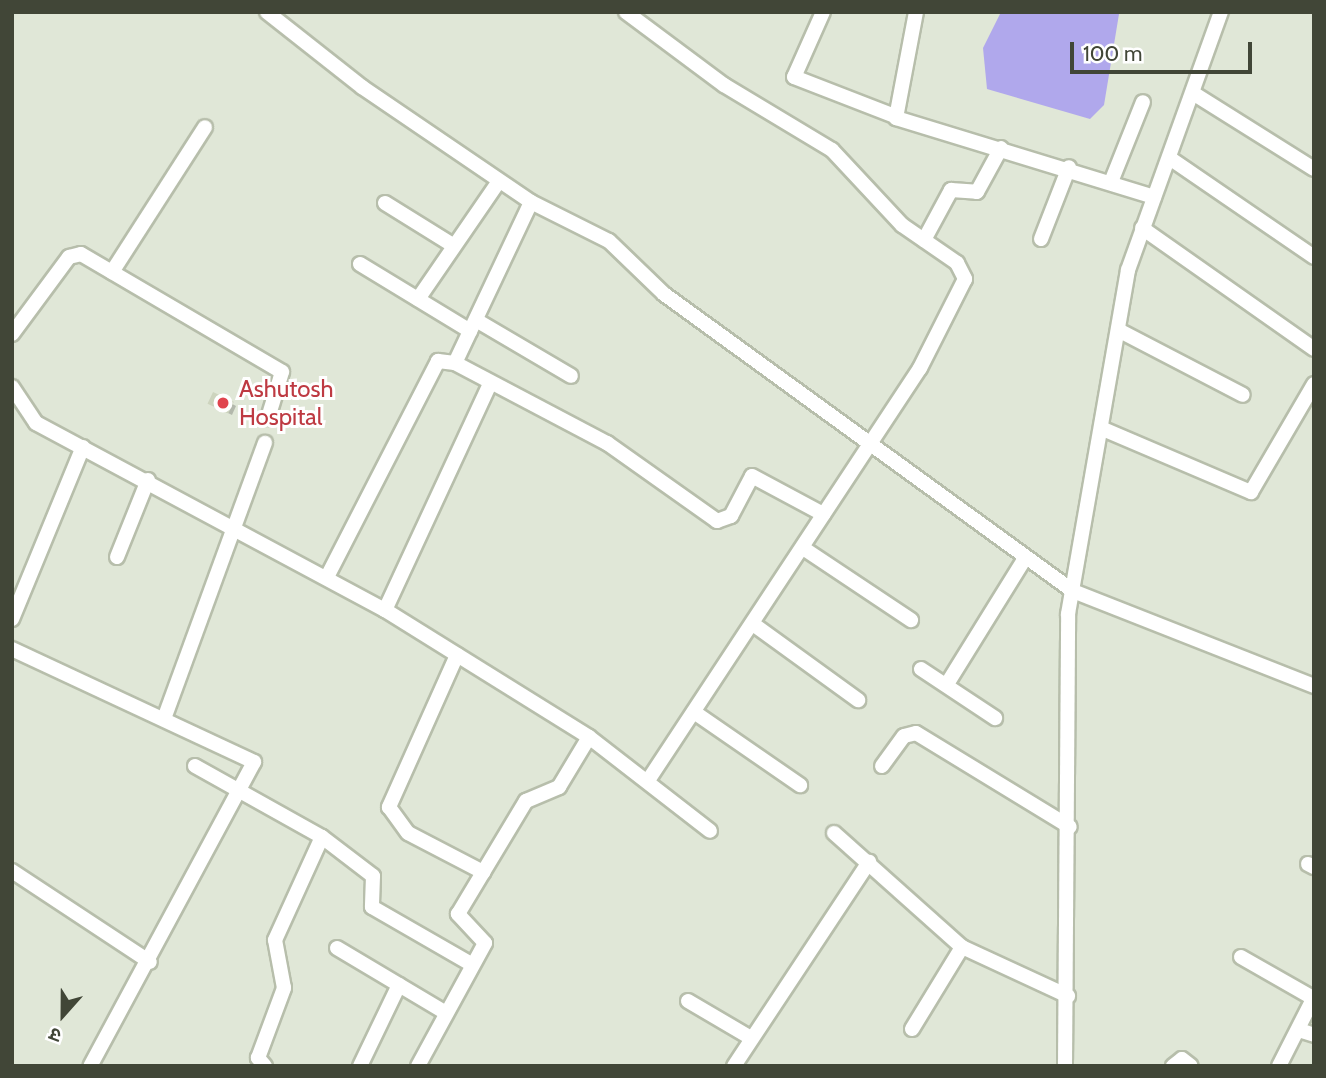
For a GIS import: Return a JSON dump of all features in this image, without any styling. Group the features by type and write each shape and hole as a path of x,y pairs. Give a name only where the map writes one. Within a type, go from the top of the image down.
{"street":[{"path":"267,12 362,88 499,181 531,202 610,241 664,294 870,439 1025,558 1073,591 1314,686"},
{"path":"626,12 724,85 822,142 924,240 957,262 965,279 920,368 870,439 803,548 648,781"},
{"path":"823,12 794,78 897,117 1069,167 1154,197"},
{"path":"897,117 916,12"},
{"path":"1065,1066 1073,591 1122,332 1128,270 1154,197 1196,95 1221,12"},
{"path":"1196,95 1314,169"},
{"path":"1111,182 1143,102"},
{"path":"112,272 205,127"},
{"path":"924,240 946,195 981,189 1001,148"},
{"path":"1171,159 1314,257"},
{"path":"1041,239 1069,167"},
{"path":"418,299 499,181"},
{"path":"455,363 531,202"},
{"path":"385,203 454,246"},
{"path":"1142,228 1314,349"},
{"path":"12,334 73,253 112,272 282,372 268,418"},
{"path":"360,264 418,299 571,376"},
{"path":"1122,332 1243,395"},
{"path":"327,577 431,366 455,363 490,384 607,443 717,521 730,516 752,476 823,514"},
{"path":"385,610 490,384"},
{"path":"1103,429 1251,492 1314,384"},
{"path":"12,387 30,419 235,525 385,610 589,737 710,831"},
{"path":"165,716 265,443"},
{"path":"12,620 83,447"},
{"path":"117,557 148,480"},
{"path":"803,548 911,620"},
{"path":"947,684 1025,558"},
{"path":"753,624 858,700"},
{"path":"12,649 165,716 253,759 242,793 90,1066"},
{"path":"457,655 388,807 408,833 483,872"},
{"path":"921,669 995,718"},
{"path":"694,712 800,785"},
{"path":"882,766 904,736 916,733 1070,827"},
{"path":"418,1066 473,965 484,939 457,919 526,801 559,787 589,737"},
{"path":"195,766 322,836 373,876 372,907 473,965"},
{"path":"834,833 962,947 1068,996"},
{"path":"265,1066 258,1058 285,988 275,940 322,836"},
{"path":"734,1066 869,862"},
{"path":"12,871 150,962"},
{"path":"912,1029 962,947"},
{"path":"337,948 446,1013"},
{"path":"1241,957 1313,998 1279,1066"},
{"path":"360,1066 399,985"},
{"path":"688,1001 751,1038"},
{"path":"1299,1030 1314,1035"},
{"path":"1172,1066 1182,1059 1191,1066"}],"shaded area":[{"path":"12,12 1314,12 1314,1066 12,1066"},
{"path":"1001,12 1119,14 1104,105 1090,119 987,89 983,48"}],"building":[{"path":"213,392 234,402 228,414 208,404"}],"place":[{"name":"Ashutosh Hospital","path":"223,403"}]}
